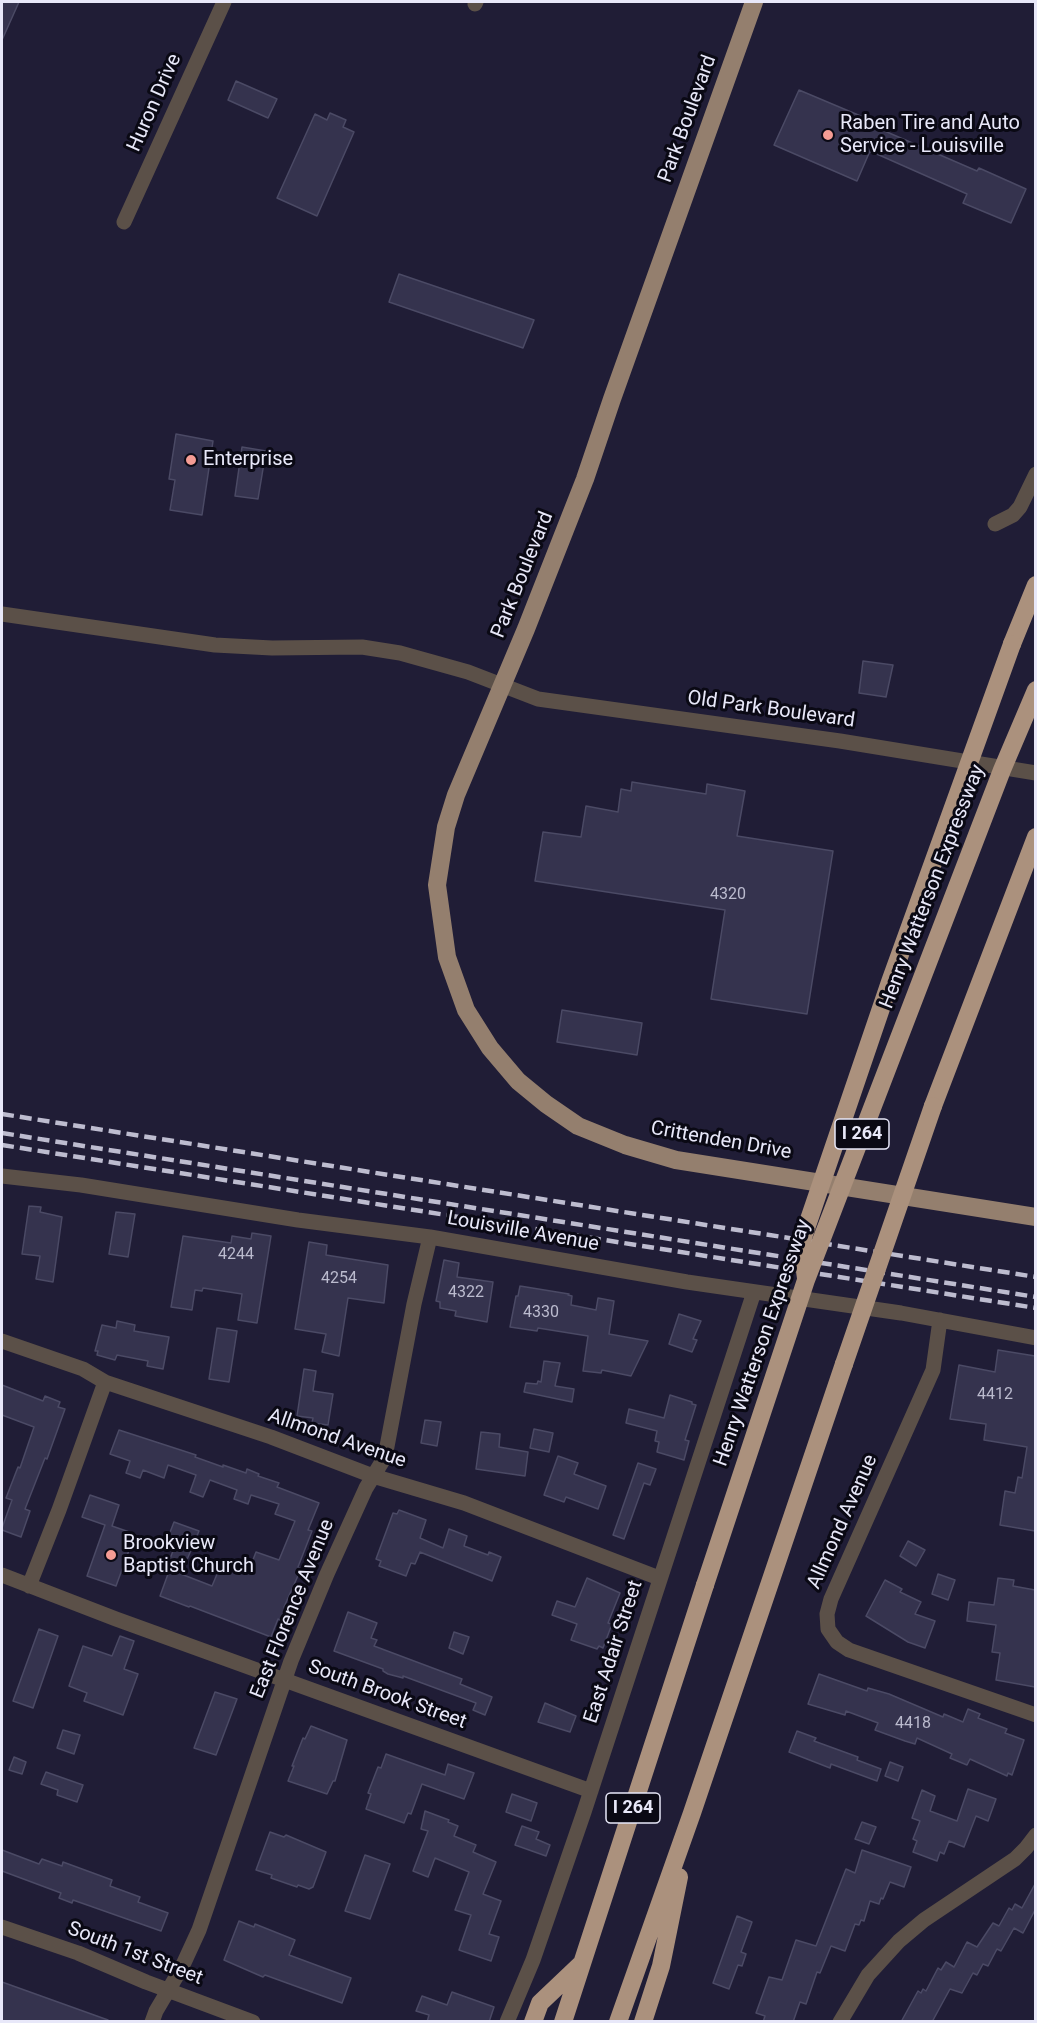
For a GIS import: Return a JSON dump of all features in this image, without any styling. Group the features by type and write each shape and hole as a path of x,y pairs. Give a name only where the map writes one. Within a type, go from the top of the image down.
{"highway":[{"path":"806,1280 801,1243 890,982 1035,585"},
{"name":"Henry Watterson Expressway","path":"563,2022 806,1280 1035,690"},
{"name":"I 264","path":"618,2022 692,1813 933,1106 1035,837"},
{"path":"643,2022 661,1966 692,1813"},
{"path":"533,2022 540,2003 584,1962"}],"main road":[{"name":"Park Boulevard","path":"502,686 543,589 585,479 754,2"},
{"name":"Crittenden Drive","path":"502,686 456,795 446,827 437,885 447,957 466,1010 490,1048 518,1081 578,1126 625,1145 676,1160 1035,1217"}],"street":[{"name":"Huron Drive","path":"124,222 224,2"},
{"path":"995,524 1012,515 1020,507 1035,474"},
{"path":"2,614 215,645 272,648 362,647 400,653 468,672 502,686"},
{"name":"Old Park Boulevard","path":"502,686 538,699 840,741 1035,773"},
{"name":"Louisville Avenue","path":"2,1176 81,1185 298,1220 430,1238 754,1292 940,1320 1035,1338"},
{"name":"East Florence Avenue","path":"152,2022 199,1930 285,1680 327,1574 373,1476 386,1457 414,1304 430,1238"},
{"name":"East Adair Street","path":"507,2022 533,1960 591,1791 754,1292"},
{"name":"Allmond Avenue","path":"940,1320 933,1370 831,1599 827,1614 828,1629 837,1642 849,1650 1035,1715"},
{"name":"Allmond Avenue","path":"2,1341 83,1369 105,1382 271,1437 373,1476 464,1503 659,1578"},
{"path":"29,1586 105,1382"},
{"name":"South Brook Street","path":"2,1575 591,1791"},
{"path":"840,2022 868,1975 899,1941 924,1920 1015,1859 1035,1835"},
{"name":"South 1st Street","path":"2,1926 78,1953 253,2022"}],"building":[{"path":"2,2 19,2 2,40"},
{"path":"236,81 277,99 268,118 228,100"},
{"path":"799,90 882,125 880,129 977,171 979,168 1026,189 1011,223 963,203 967,194 870,151 857,181 774,145"},
{"path":"330,113 346,120 343,127 354,132 317,216 277,198 315,114 327,120"},
{"path":"399,274 534,320 523,348 389,302"},
{"name":"Enterprise","path":"176,434 213,441 202,515 170,510 175,480 169,479"},
{"path":"242,447 266,451 258,499 235,496"},
{"path":"863,661 893,665 886,697 859,693"},
{"path":"632,782 706,794 707,784 745,791 737,836 833,851 807,1014 711,999 725,910 535,881 543,832 581,837 586,806 618,812 621,789 631,791"},
{"path":"562,1010 642,1023 637,1055 557,1042"},
{"path":"29,1206 41,1207 40,1212 62,1217 53,1282 36,1279 40,1256 22,1254"},
{"path":"116,1212 135,1214 128,1257 109,1254"},
{"path":"252,1233 271,1236 257,1323 238,1320 242,1294 203,1288 202,1291 195,1290 192,1310 171,1307 183,1236 231,1243 232,1236 251,1239"},
{"path":"309,1242 327,1245 326,1255 388,1265 384,1303 348,1298 339,1356 322,1352 326,1334 295,1329"},
{"path":"444,1260 459,1263 457,1277 493,1282 487,1322 455,1316 456,1311 440,1308 440,1302 436,1301"},
{"path":"520,1286 569,1294 572,1296 571,1305 596,1310 598,1298 614,1301 609,1334 648,1341 631,1376 602,1370 601,1373 583,1371 588,1336 538,1328 537,1331 510,1327"},
{"path":"679,1314 701,1321 693,1339 697,1340 692,1352 669,1344"},
{"path":"117,1321 135,1325 134,1331 169,1337 163,1369 147,1366 148,1361 117,1355 115,1360 97,1355 98,1351 95,1351 102,1325 116,1328"},
{"path":"217,1328 237,1331 229,1382 209,1379"},
{"path":"998,1350 1035,1356 1035,1531 1000,1525 1005,1491 1015,1493 1018,1477 1022,1478 1027,1447 984,1440 986,1424 950,1419 959,1365 995,1372"},
{"path":"544,1361 560,1363 555,1386 574,1389 572,1402 524,1392 526,1383 541,1382"},
{"path":"304,1369 316,1371 313,1391 333,1394 328,1425 312,1423 313,1418 297,1416"},
{"path":"2,1385 43,1401 45,1396 60,1402 58,1407 65,1409 47,1459 45,1458 25,1509 30,1511 21,1537 2,1530 2,1528 12,1500 6,1498 18,1467 20,1468 34,1427 2,1415"},
{"path":"670,1395 696,1405 685,1440 689,1441 684,1460 657,1452 659,1442 655,1441 657,1431 626,1423 629,1409 664,1418"},
{"path":"425,1420 441,1422 437,1446 421,1443"},
{"path":"534,1429 553,1433 549,1452 530,1448"},
{"path":"119,1430 196,1455 195,1457 223,1467 223,1465 246,1473 247,1469 259,1474 258,1476 279,1483 277,1487 319,1503 308,1530 312,1531 298,1567 301,1569 284,1607 286,1608 282,1621 278,1619 271,1637 160,1596 168,1574 165,1572 176,1543 167,1540 174,1522 199,1531 181,1574 212,1586 223,1560 249,1570 256,1552 279,1560 295,1521 275,1514 279,1504 251,1495 248,1504 234,1499 237,1490 210,1480 203,1497 190,1492 196,1475 168,1465 164,1478 143,1470 140,1478 126,1473 130,1461 110,1454"},
{"path":"481,1432 500,1434 499,1447 528,1452 525,1476 476,1469"},
{"path":"558,1456 578,1463 574,1474 606,1486 598,1509 566,1497 564,1502 544,1495"},
{"path":"638,1463 656,1469 650,1485 644,1483 624,1539 613,1535"},
{"name":"Brookview Baptist Church","path":"90,1495 119,1505 112,1526 135,1534 116,1586 87,1576 105,1525 82,1517"},
{"path":"399,1510 426,1520 420,1538 443,1548 449,1529 467,1536 464,1546 501,1557 492,1581 420,1552 415,1564 411,1563 406,1576 379,1566 381,1561 376,1559 393,1513 397,1514"},
{"path":"908,1541 925,1550 916,1566 900,1556"},
{"path":"938,1574 955,1580 948,1600 932,1594"},
{"path":"587,1578 620,1593 608,1623 612,1624 603,1648 599,1646 597,1649 571,1640 577,1624 552,1615 557,1601 575,1607"},
{"path":"998,1578 1014,1580 1013,1586 1035,1590 1035,1687 996,1680 1000,1653 992,1652 996,1625 967,1621 969,1602 994,1605"},
{"path":"885,1580 902,1589 900,1592 921,1602 915,1614 935,1621 925,1648 908,1642 866,1616"},
{"path":"348,1612 377,1623 371,1638 377,1640 374,1646 462,1679 460,1684 492,1697 485,1715 473,1710 476,1703 403,1676 403,1678 388,1674 383,1669 334,1651"},
{"path":"39,1629 58,1636 33,1708 13,1701"},
{"path":"454,1632 469,1637 463,1654 449,1648"},
{"path":"120,1636 134,1641 124,1669 138,1674 123,1715 84,1701 87,1693 69,1686 83,1646 112,1656"},
{"path":"819,1674 867,1691 868,1688 889,1694 943,1717 944,1714 963,1722 968,1709 980,1714 978,1718 1007,1729 1005,1733 1024,1740 1012,1775 1008,1773 1007,1776 970,1759 967,1765 950,1758 952,1754 917,1738 915,1744 875,1730 878,1723 846,1711 845,1715 808,1704"},
{"path":"215,1692 237,1699 216,1755 194,1748"},
{"path":"545,1703 576,1716 570,1732 538,1722"},
{"path":"311,1726 347,1740 335,1781 327,1794 288,1781 303,1738 305,1739"},
{"path":"63,1730 80,1735 74,1754 57,1748"},
{"path":"797,1731 816,1738 814,1741 858,1757 857,1760 881,1769 877,1781 831,1764 830,1768 789,1752"},
{"path":"386,1754 445,1775 448,1764 474,1773 464,1799 422,1784 411,1814 408,1813 404,1823 366,1809 371,1794 368,1793 378,1767 381,1768"},
{"path":"14,1757 26,1762 22,1774 9,1770"},
{"path":"890,1762 903,1767 898,1781 885,1776"},
{"path":"46,1772 83,1785 77,1802 57,1795 58,1790 41,1784"},
{"path":"968,1789 996,1799 988,1821 976,1816 964,1847 949,1841 944,1854 940,1852 937,1861 913,1852 917,1841 913,1839 920,1821 912,1818 922,1790 935,1796 930,1811 957,1821"},
{"path":"512,1794 537,1803 531,1821 506,1812"},
{"path":"425,1811 458,1826 454,1836 476,1845 473,1852 496,1862 483,1894 501,1901 489,1934 499,1937 491,1961 459,1950 471,1915 455,1910 469,1872 435,1858 428,1877 413,1871 428,1831 421,1829"},
{"path":"862,1822 876,1827 869,1844 855,1839"},
{"path":"522,1826 539,1832 536,1839 550,1845 546,1856 515,1845"},
{"path":"270,1832 284,1837 286,1835 326,1852 313,1887 309,1889 298,1885 297,1887 256,1870"},
{"path":"2,1850 39,1864 42,1859 62,1866 63,1862 112,1880 110,1886 140,1897 138,1902 168,1913 161,1931 73,1900 72,1903 59,1898 61,1893 2,1871"},
{"path":"862,1850 911,1867 904,1887 890,1882 879,1904 870,1901 864,1921 861,1920 859,1925 855,1924 845,1951 831,1946 820,1973 817,1972 806,2004 800,2002 793,2022 763,2022 765,2016 756,2013 769,1977 782,1980 796,1940 816,1946 846,1869 855,1873"},
{"path":"365,1855 390,1864 370,1919 345,1911"},
{"path":"1035,1884 1035,1910 1023,1933 1014,1928 1001,1951 997,1949 988,1966 983,1964 977,1975 973,1973 962,1993 950,1989 932,2022 901,2022 918,1991 921,1993 923,1989 926,1991 938,1968 941,1970 946,1962 954,1967 967,1942 977,1947 993,1923 999,1926 1009,1908 1012,1910 1015,1904 1022,1908"},
{"path":"737,1916 752,1922 741,1952 746,1954 742,1966 738,1965 729,1989 713,1983"},
{"path":"239,1921 254,1927 255,1924 295,1940 289,1955 351,1978 342,2003 265,1975 263,1977 224,1960"},
{"path":"2,1982 108,2020 108,2022 2,2022"},
{"path":"452,1992 494,2007 489,2022 427,2022 429,2015 416,2011 422,1996 447,2005"}],"railway":[{"path":"2,1114 1036,1277"},
{"path":"2,1133 1036,1297"},
{"path":"2,1145 1036,1308"}],"place":[{"name":"Raben Tire and Auto Service - Louisville","path":"828,135"},
{"name":"Enterprise","path":"191,460"},
{"name":"Brookview Baptist Church","path":"111,1555"}]}
